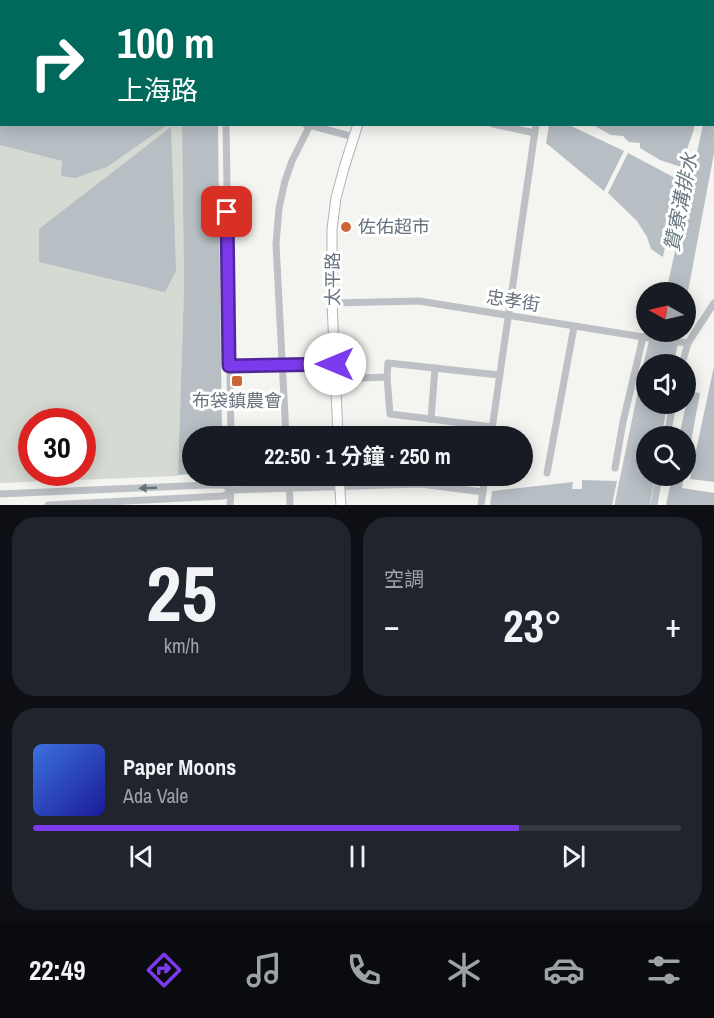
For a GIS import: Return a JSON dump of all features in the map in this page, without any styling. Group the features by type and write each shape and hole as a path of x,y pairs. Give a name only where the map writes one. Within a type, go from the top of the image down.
{"main road":[{"name":"太平路","path":"337,426 332,303 332,229 336,198 357,126"},
{"path":"340,486 341,505"}],"street":[{"path":"226,126 231,426"},
{"path":"285,426 276,244 279,208 285,181 308,126"},
{"path":"312,126 354,137"},
{"path":"502,126 535,133"},
{"path":"492,426 536,126"},
{"name":"忠孝街","path":"332,303 419,301 636,336"},
{"path":"684,354 688,343 714,303"},
{"path":"547,473 574,327"},
{"path":"615,468 642,342"},
{"name":"忠孝街","path":"679,342 688,343"},
{"path":"484,426 390,414 388,363 499,375"},
{"path":"229,366 335,364"},
{"path":"431,419 435,368"},
{"path":"335,379 387,377"},
{"path":"618,505 637,414"},
{"path":"0,494 207,485 224,485 232,490"},
{"path":"230,505 232,486"},
{"path":"48,505 224,496 232,490 298,486"},
{"path":"436,486 483,492"},
{"path":"481,505 484,486"},
{"path":"654,505 657,486"},
{"path":"289,487 290,505"}],"shaded area":[{"path":"0,126 182,126 184,288 178,476 96,479 96,408 18,408 18,482 0,483"},
{"path":"0,126 164,127 107,167 75,178 61,176 62,161 0,145"},
{"path":"182,126 218,126 222,426 182,426 182,475 178,475 184,288"},
{"path":"549,126 571,126 624,151 604,191 546,143"},
{"path":"595,126 694,126 681,167 660,160 640,148 640,143 629,142 623,136 611,135"},
{"path":"703,126 714,126 714,153 690,282 668,282"},
{"path":"171,127 176,271 165,292 39,262 39,229"},
{"path":"628,153 679,180 663,257 651,249 637,221 608,193"},
{"path":"655,342 678,342 676,354 652,354"},
{"path":"714,366 714,482 696,480 696,451"},
{"path":"696,392 700,393 694,426 681,426 684,414 696,414"},
{"path":"640,414 665,414 664,426 637,426"},
{"path":"636,432 636,486 653,486 650,505 621,505"},
{"path":"582,480 617,481 612,505 490,505 492,491 573,482 572,489 582,489"},
{"path":"670,486 682,486 682,488 714,493 714,505 666,505"}],"place":[{"name":"佐佑超市","path":"346,227"},
{"name":"布袋鎮農會","path":"237,381"}],"route":[{"path":"227,212 229,366 335,364"}],"water label":[{"name":"贊寮溝排水","path":"681,202"}]}
